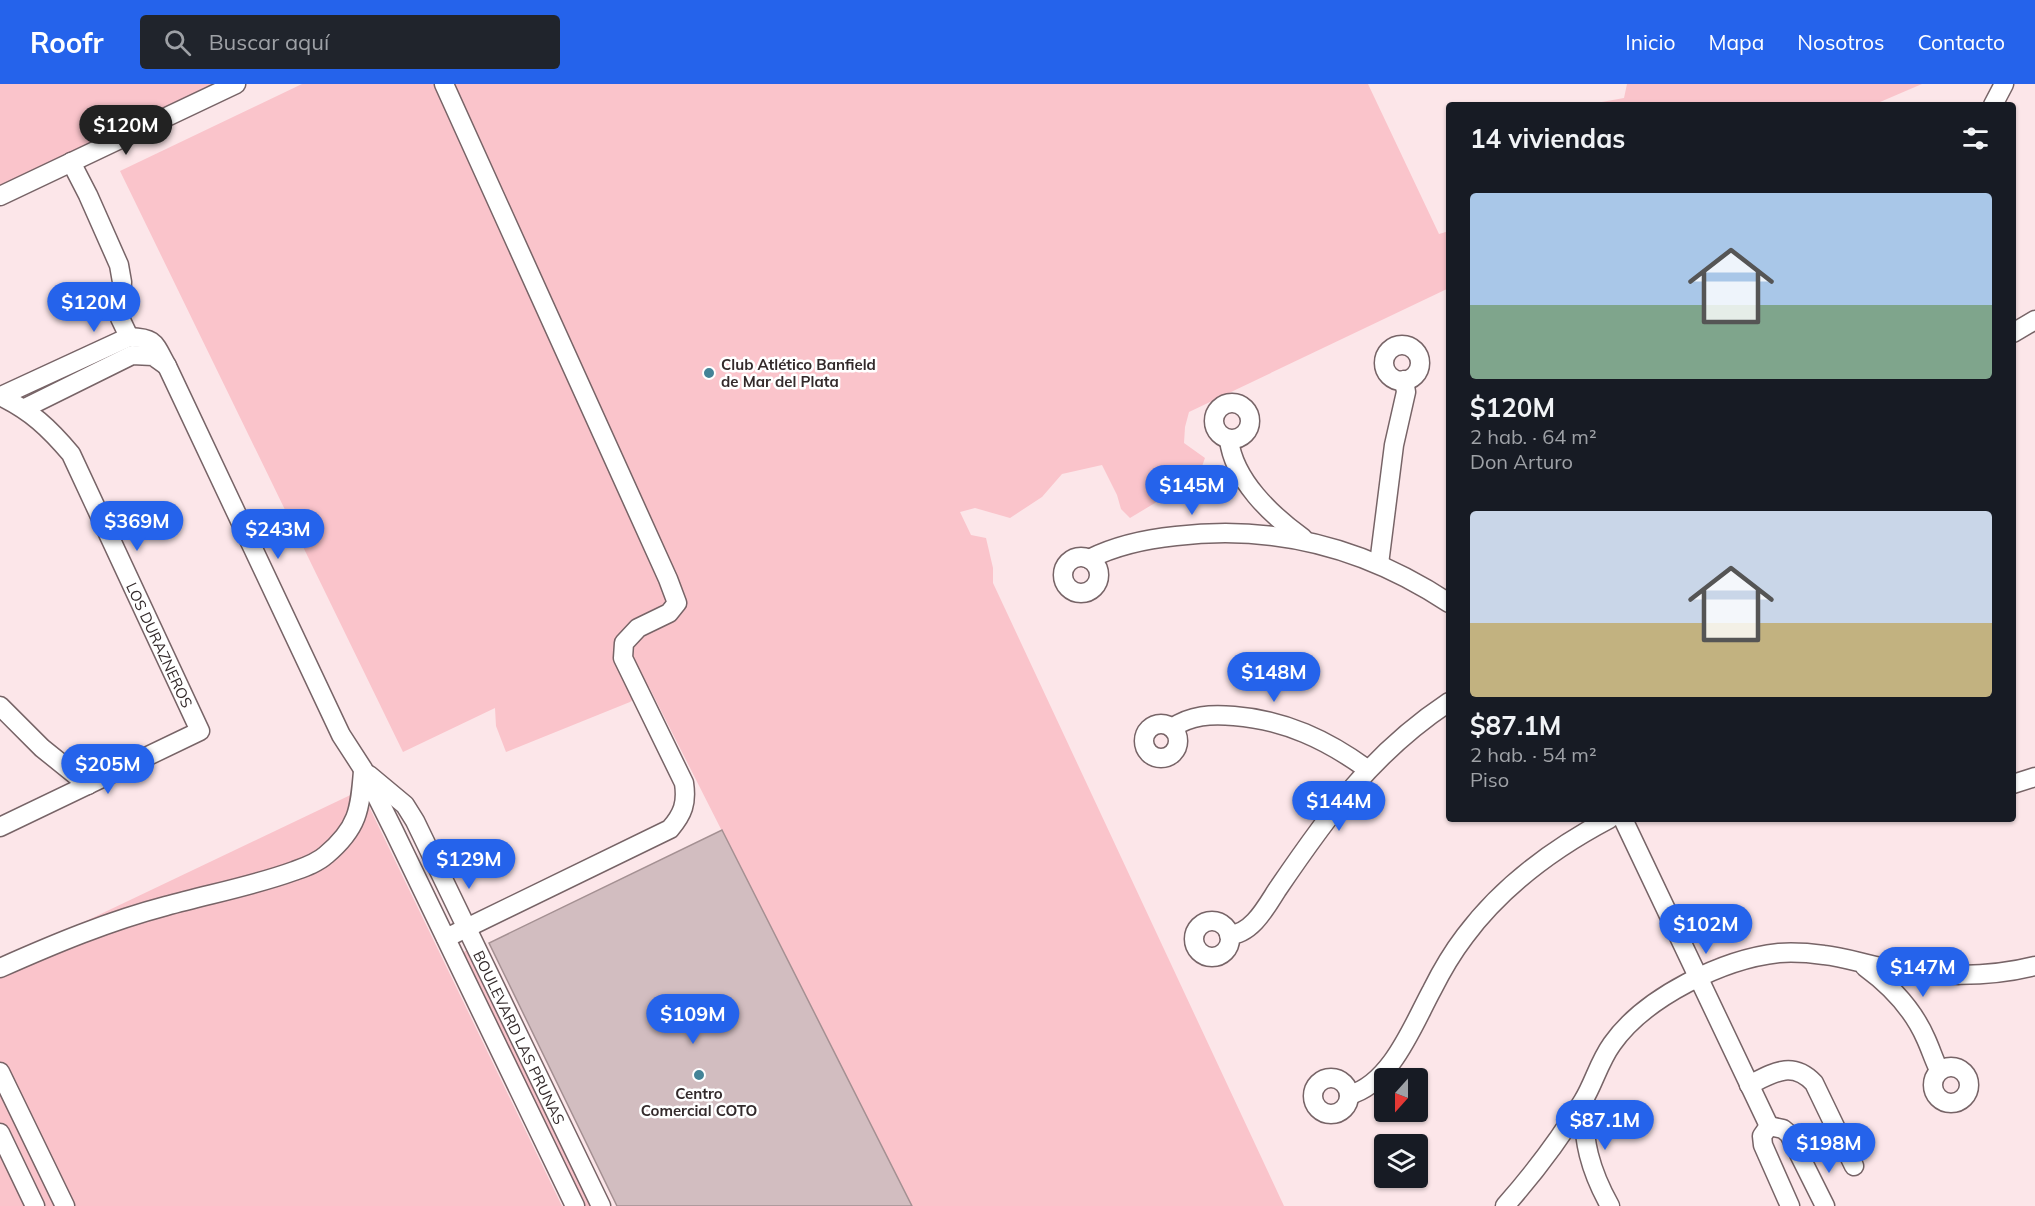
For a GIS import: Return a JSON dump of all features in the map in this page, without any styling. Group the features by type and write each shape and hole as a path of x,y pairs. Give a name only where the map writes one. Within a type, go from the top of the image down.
{"street":[{"path":"0,196 236,84"},
{"path":"444,84 668,579 676,603 669,613 638,628 624,643 623,658 684,783 686,796 684,808 670,829 446,938"},
{"path":"1995,102 2004,84"},
{"path":"71,162 119,266 122,282 119,303 120,318 129,337"},
{"path":"2016,331 2035,320"},
{"path":"0,968 75,935 165,906 275,878 315,863 327,855 351,829 360,808 363,770 341,735 167,366 154,343 146,338 129,337 1,396"},
{"path":"25,408 132,355 153,356 167,366"},
{"path":"1379,564 1394,445 1406,392 1404,380"},
{"name":"LOS DURAZNEROS","path":"1,396 25,408 52,431 71,454 200,731 88,785"},
{"path":"1229,440 1236,465 1251,487 1279,520 1305,539"},
{"path":"1089,560 1113,548 1131,543 1187,534 1261,533 1305,539 1379,564 1446,601"},
{"path":"1229,935 1237,935 1243,931 1262,913 1315,834 1367,769 1394,744 1446,704"},
{"path":"0,706 42,748 88,785 0,827"},
{"path":"1172,728 1182,721 1205,715 1271,720 1328,743 1367,769"},
{"name":"BOULEVARD LAS PRUNAS","path":"363,770 405,805 415,821 601,1206"},
{"name":"BOULEVARD LAS PRUNAS","path":"363,770 575,1206"},
{"path":"2016,783 2035,777"},
{"path":"1349,1095 1358,1093 1369,1086 1394,1057 1407,1040 1432,990 1465,936 1508,888 1560,847 1604,822"},
{"path":"1624,822 1769,1126"},
{"path":"1504,1206 1542,1162 1585,1098 1611,1045 1623,1030 1655,1004 1700,977 1751,958 1779,953 1804,952 1919,972 1991,973 2035,966"},
{"path":"1860,963 1887,984 1909,1009 1939,1070"},
{"path":"1749,1085 1771,1075 1791,1070 1807,1076 1814,1083 1854,1166"},
{"path":"0,1071 65,1206"},
{"path":"1585,1098 1583,1118 1586,1147 1596,1180 1610,1206"},
{"path":"1769,1126 1783,1129 1789,1134 1821,1198 1790,1204 1763,1145 1762,1136 1769,1126"},
{"path":"32,1138 4,1141 35,1206"}],"shaded area":[{"path":"0,84 240,84 0,201"},
{"name":"Club Atlético Banfield de Mar del Plata","path":"302,84 1368,84 1439,234 1446,232 1446,289 1189,412 1184,443 1205,458 1198,477 1130,518 1121,509 1117,495 1102,465 1062,474 1042,497 1010,518 975,508 960,512 971,535 986,538 993,568 993,583 1284,1206 912,1206 649,687 630,702 506,752 496,726 495,708 403,752 120,171"},
{"path":"1627,84 1922,84 1880,102 1602,102 1624,98"},
{"path":"361,790 562,1206 0,1206 0,962"},
{"path":"465,951 470,951 593,1206 584,1206 463,954"}],"building":[{"name":"Centro Comercial COTO","path":"722,830 912,1206 617,1206 489,943"}],"place":[{"name":"Club Atlético Banfield de Mar del Plata","path":"709,373"},
{"name":"Centro Comercial COTO","path":"699,1075"}]}
